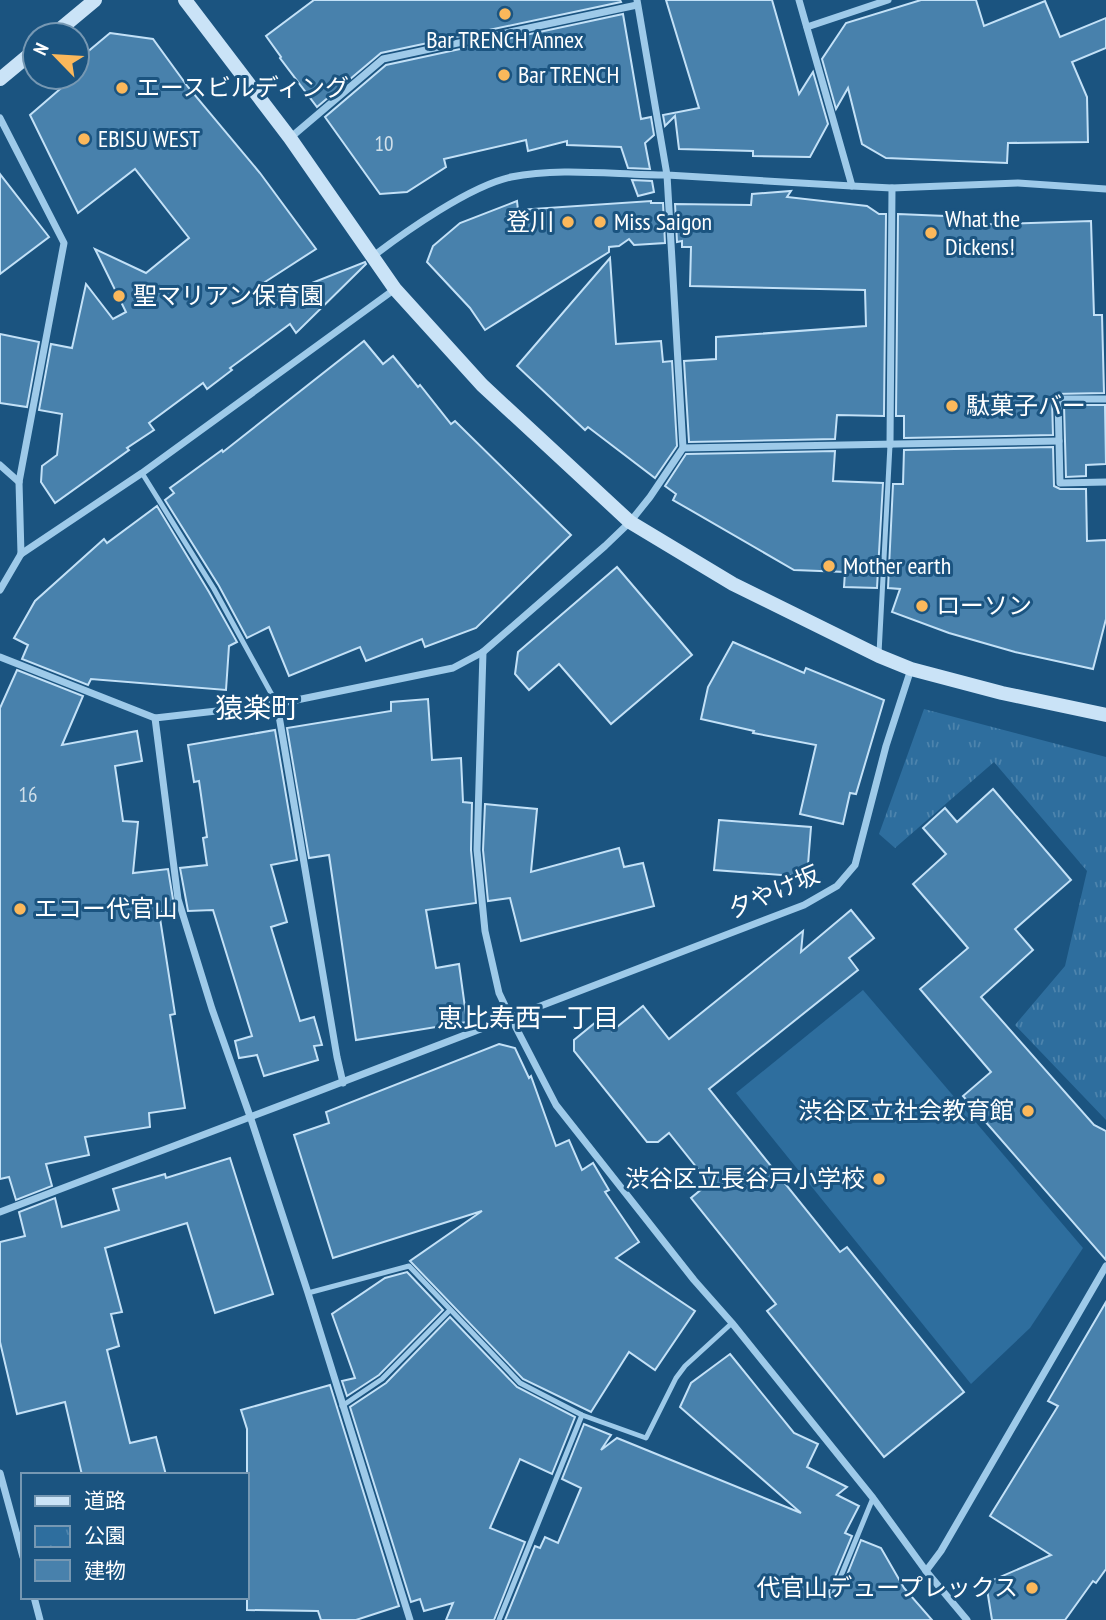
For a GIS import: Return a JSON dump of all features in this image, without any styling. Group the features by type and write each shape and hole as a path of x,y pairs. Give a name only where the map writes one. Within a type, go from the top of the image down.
{"street":[{"path":"70,21 95,0"},
{"path":"185,0 290,138 396,289 482,385 630,522 733,584 911,669 1002,693 1106,715"},
{"path":"799,0 852,187"},
{"path":"807,27 888,0"},
{"path":"0,657 155,718 277,704 453,668 483,652 630,522 683,448 667,175 637,3 383,59 290,138"},
{"path":"0,79 21,62"},
{"path":"0,118 64,243 19,482 21,554"},
{"path":"372,257 401,235 486,185 511,177 550,172 667,175 852,187 1018,183 1106,189"},
{"path":"890,445 892,188"},
{"path":"0,590 21,554 142,473 396,289"},
{"path":"1106,398 1058,399 1060,482 1106,482"},
{"path":"683,448 1059,441"},
{"path":"0,464 19,482"},
{"path":"483,652 477,850 485,931 499,993 510,1016 556,1105 694,1280 873,1498 926,1571 967,1620"},
{"name":"夕やけ坂","path":"0,1212 251,1119 510,1016 804,905 837,886 855,865 886,746 911,669"},
{"path":"277,704 343,1083"},
{"path":"155,718 178,899 212,1009 308,1293 410,1620"},
{"path":"926,1571 941,1551 1106,1266"},
{"path":"0,1473 21,1550"},
{"path":"35,1599 40,1620"}],"lane":[{"path":"879,656 890,445"},
{"path":"142,473 214,589 277,704"},
{"path":"308,1293 408,1266 520,1383 582,1415 646,1438 681,1372 732,1323"},
{"path":"342,1406 382,1379 449,1311"},
{"path":"499,1620 582,1415"},
{"path":"834,1593 873,1498"}],"green space":[{"path":"924,709 1106,757 1106,1120 1015,1025 1065,966 1087,871 994,762 895,848 879,834"},
{"path":"863,990 1083,1248 1030,1328 971,1384 736,1093"}],"building":[{"path":"314,0 621,2 381,53 317,107 266,36"},
{"path":"666,0 772,0 799,94 813,72 828,124 810,157 753,156 753,151 679,149 675,116 665,126 663,115 699,108"},
{"path":"921,0 976,0 984,26 1045,1 1060,37 1106,18 1106,48 1072,62 1087,97 1088,142 1008,143 1007,163 886,158 862,144 848,88 836,109 822,59 846,23"},
{"path":"623,14 641,119 651,117 654,135 645,143 650,169 628,168 621,147 567,145 567,141 528,151 526,140 444,159 446,167 407,192 380,194 325,117 386,65"},
{"path":"110,33 153,39 188,87 260,173 316,249 265,282 274,298 365,262 366,264 296,333 290,324 230,368 232,370 207,389 203,383 149,423 154,430 55,503 41,482 42,466 57,455 62,414 39,410 51,344 72,348 86,284 113,319 126,312 95,249 146,273 189,238 135,169 78,213 30,115 58,91 91,91 91,49"},
{"path":"0,174 49,237 0,274"},
{"path":"632,180 652,181 654,192 638,196"},
{"path":"791,191 787,197 867,206 879,214 886,214 884,416 837,415 835,439 689,442 684,361 716,359 716,337 866,326 865,290 690,286 691,247 682,247 682,241 677,242 675,204 751,205 752,194"},
{"path":"517,201 518,210 651,201 663,203 665,243 634,245 629,239 619,246 609,247 609,252 485,330 470,308 427,262 433,246 460,223"},
{"path":"898,214 969,217 968,225 1091,221 1094,315 1102,315 1104,393 1054,394 1053,435 904,438 904,416 896,416"},
{"path":"610,258 616,344 661,341 663,362 672,361 677,446 655,478 588,427 585,430 517,366"},
{"path":"0,334 39,342 27,407 0,403"},
{"path":"364,341 383,364 393,356 451,424 455,421 571,535 476,628 425,647 422,639 366,661 360,647 289,676 269,627 247,638 219,586 165,500 174,493 170,488 222,450 223,452"},
{"path":"1064,405 1105,405 1106,464 1086,465 1086,476 1066,477"},
{"path":"1053,447 1054,486 1060,489 1086,489 1087,541 1106,540 1106,619 1093,669 1015,652 949,633 892,612 900,589 888,588 893,484 903,484 904,450"},
{"path":"835,451 833,481 883,483 877,588 844,587 845,572 794,570 673,500 676,494 665,486 686,454"},
{"path":"157,506 237,642 229,646 226,690 91,679 88,685 22,659 28,645 14,638 35,601 104,539 107,543"},
{"path":"617,567 692,655 611,724 559,664 529,690 515,674 518,652"},
{"path":"733,642 804,673 806,668 884,700 856,794 850,793 843,824 800,814 816,745 753,733 754,731 701,719 708,687"},
{"path":"17,670 83,696 62,745 137,731 142,761 115,766 123,821 138,822 133,873 168,869 175,911 159,912 175,1014 170,1015 185,1108 149,1113 150,1127 85,1137 89,1155 46,1164 52,1186 16,1200 9,1177 0,1179 0,708"},
{"path":"428,699 432,760 461,758 463,802 472,803 471,850 476,903 426,910 436,968 459,964 467,1022 356,1040 329,855 309,858 287,728 391,711 391,702"},
{"path":"275,730 297,860 271,865 287,922 271,927 300,1021 314,1017 322,1045 314,1046 318,1060 264,1076 257,1055 239,1058 235,1041 252,1036 213,910 188,911 180,868 207,865 203,838 207,837 199,781 194,782 188,745"},
{"path":"993,789 1071,880 1015,929 1033,950 981,997 1094,1125 1106,1131 1106,1260 963,1096 991,1072 920,989 968,948 913,884 946,854 923,828 945,808 957,822"},
{"path":"485,804 537,809 531,872 619,848 624,867 643,863 654,906 521,941 510,898 488,901 483,850"},
{"path":"719,820 811,827 807,877 714,870"},
{"path":"851,910 874,938 849,958 858,970 709,1089 840,1252 847,1247 964,1392 884,1457 767,1311 776,1304 691,1198 709,1183 669,1133 658,1142 647,1142 574,1051 574,1040 602,1017 612,1031 643,1006 669,1039 803,931 801,952"},
{"path":"499,1044 515,1048 529,1078 531,1076 556,1146 569,1140 582,1170 593,1163 609,1190 605,1192 639,1242 616,1258 695,1311 655,1370 629,1352 591,1412 523,1379 410,1261 482,1211 333,1258 294,1135 329,1123 326,1112"},
{"path":"230,1158 273,1294 215,1313 187,1223 105,1248 122,1312 111,1314 119,1346 107,1350 130,1443 156,1437 165,1473 82,1473 65,1402 17,1414 0,1342 0,1242 25,1236 19,1212 55,1198 62,1227 119,1210 113,1189 165,1174 166,1178"},
{"path":"407,1272 443,1310 379,1375 347,1396 342,1381 355,1378 332,1314 385,1278"},
{"path":"1106,1302 1106,1569 1096,1583 1093,1581 1065,1620 992,1620 986,1583 1051,1555 990,1516 1058,1406 1048,1401"},
{"path":"450,1317 517,1387 575,1417 552,1474 520,1459 490,1528 525,1542 494,1620 446,1620 453,1603 424,1611 420,1599 411,1602 350,1407 386,1383"},
{"path":"730,1354 794,1433 818,1444 807,1467 847,1487 837,1495 859,1506 845,1533 852,1536 829,1591 830,1597 839,1595 861,1540 881,1548 904,1588 932,1620 505,1620 535,1546 540,1548 545,1537 558,1543 581,1488 562,1479 584,1424 611,1435 601,1450 617,1438 801,1513 680,1407 691,1383"},
{"path":"330,1385 399,1606 356,1620 321,1620 318,1611 247,1610 247,1429 241,1410"}],"place":[{"name":"Bar TRENCH Annex","path":"505,14"},
{"name":"Bar TRENCH","path":"504,75"},
{"name":"エースビルディング","path":"122,88"},
{"name":"EBISU WEST","path":"84,139"},
{"name":"登川","path":"568,222"},
{"name":"Miss Saigon","path":"600,222"},
{"name":"What the Dickens!","path":"931,233"},
{"name":"聖マリアン保育園","path":"119,296"},
{"name":"駄菓子バー","path":"952,406"},
{"name":"Mother earth","path":"829,566"},
{"name":"ローソン","path":"922,606"},
{"name":"エコー代官山","path":"20,909"},
{"name":"渋谷区立社会教育館","path":"1028,1111"},
{"name":"渋谷区立長谷戸小学校","path":"879,1179"},
{"name":"代官山デュープレックス","path":"1032,1588"}],"district":[{"name":"猿楽町","path":"257,708"},
{"name":"恵比寿西一丁目","path":"528,1018"}]}
